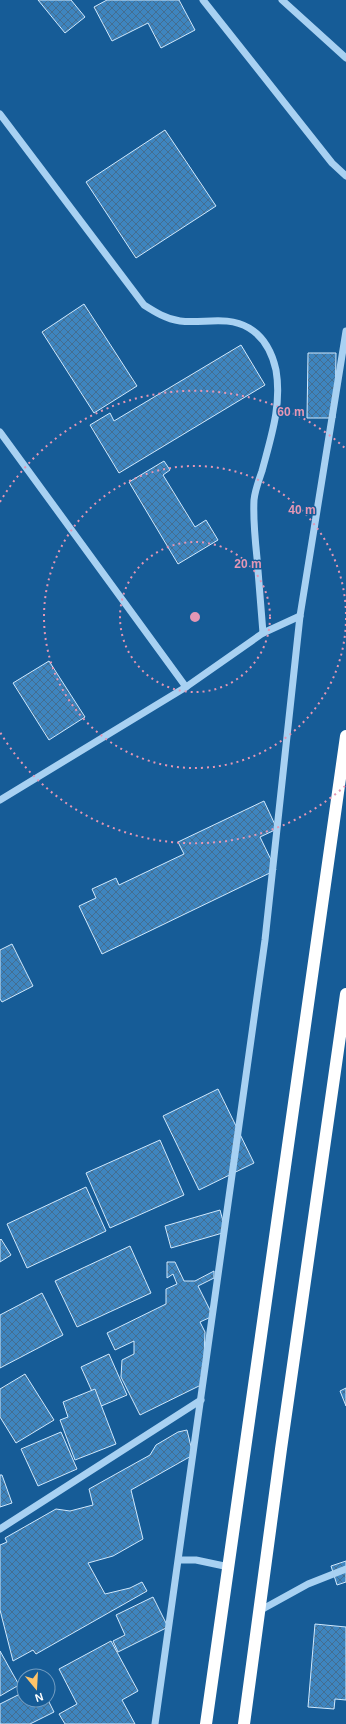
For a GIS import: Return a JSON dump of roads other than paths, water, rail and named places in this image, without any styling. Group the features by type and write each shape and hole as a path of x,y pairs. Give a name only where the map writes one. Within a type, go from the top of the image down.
{"highway":[{"path":"206,1724 346,736"},
{"path":"244,1724 346,994"}],"street":[{"path":"203,0 332,163 346,176"},
{"path":"282,0 346,58"},
{"path":"0,114 144,305 156,313 181,321 219,320 248,327 264,340 274,360 278,382 278,401 274,425 254,499 254,523 263,634"},
{"path":"155,1724 265,940 300,616 346,331"},
{"path":"0,432 186,687"},
{"path":"0,800 186,687 263,634 300,616"},
{"path":"0,1529 201,1400"},
{"path":"179,1560 196,1560 229,1567"},
{"path":"259,1611 308,1584 346,1569"}]}
